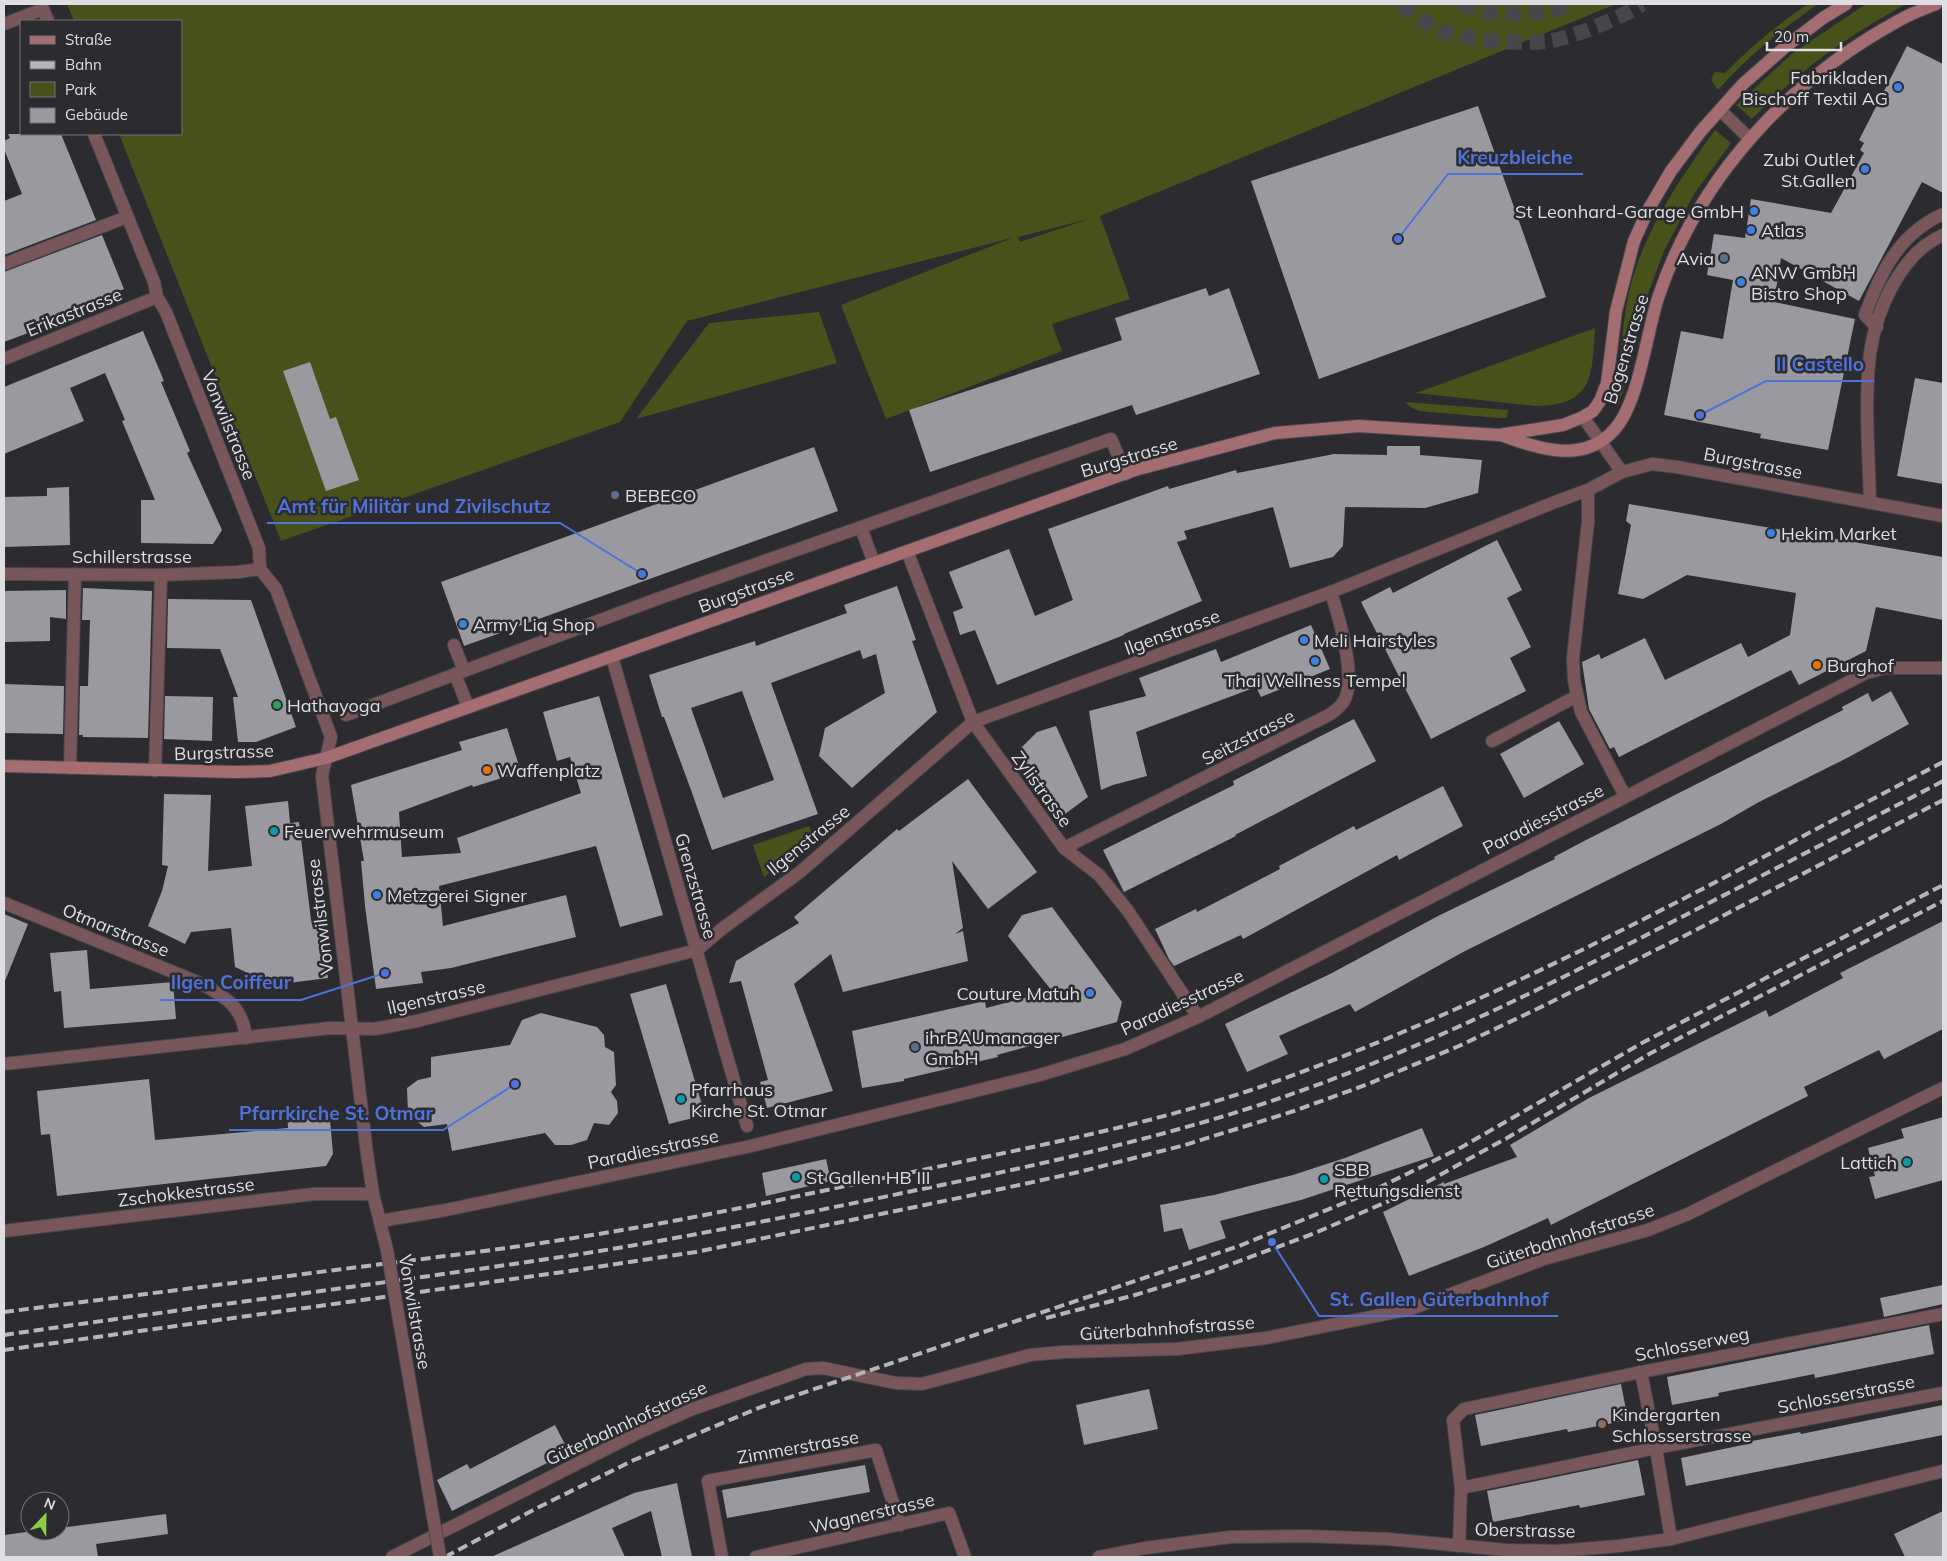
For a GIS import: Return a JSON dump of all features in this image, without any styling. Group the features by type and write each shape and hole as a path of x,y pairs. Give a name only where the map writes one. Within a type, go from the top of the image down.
{"main road":[{"name":"Bogenstrasse","path":"1499,435 1563,425 1592,411 1600,401 1607,383 1616,311 1634,241 1648,210 1671,171 1700,131 1744,84 1785,47 1823,18 1846,4"},
{"name":"Bogenstrasse","path":"1499,435 1538,449 1562,451 1583,449 1601,441 1613,431 1624,417 1631,400 1659,298 1685,234 1719,178 1749,138 1787,100 1837,59 1898,20 1936,4"},
{"name":"Burgstrasse","path":"4,766 258,772 326,758 1135,470 1275,433 1358,426 1499,435"}],"street":[{"path":"4,24 42,6 48,20"},
{"path":"1720,110 1749,138"},
{"name":"Vonwilstrasse","path":"94,135 154,282 157,297 166,312 259,548 260,569 276,589 331,737 322,776 351,1029 373,1194 387,1250 440,1557"},
{"path":"1877,327 1865,315 1876,285 1894,253 1915,230 1927,221 1943,214"},
{"path":"4,264 128,217"},
{"path":"1870,502 1868,383 1870,353 1877,327 1896,279 1919,250 1943,235"},
{"name":"Erikastrasse","path":"4,359 157,297"},
{"path":"1583,417 1622,472 1588,490 1588,522 1573,658 1574,680 1585,720 1624,796"},
{"path":"346,715 657,599 1111,439 1126,474"},
{"name":"Burgstrasse","path":"1622,472 1652,464 1677,467 1943,516"},
{"name":"Ilgenstrasse","path":"4,1064 330,1028 374,1029 697,950 722,928 800,872 973,722 1331,592 1588,490"},
{"path":"861,528 874,563"},
{"name":"Zylistrasse","path":"907,551 973,722 1064,848 1099,876 1128,911 1198,1017"},
{"name":"Schillerstrasse","path":"4,574 161,575 238,572 260,569"},
{"path":"70,768 75,574"},
{"path":"155,771 161,575"},
{"name":"Seitzstrasse","path":"1064,848 1329,716 1339,708 1345,700 1349,676 1339,620 1331,592"},
{"path":"454,645 468,707"},
{"name":"Grenzstrasse","path":"612,657 746,1126"},
{"name":"Paradiesstrasse","path":"380,1221 446,1210 751,1146 1040,1074 1125,1049 1198,1017 1624,796 1866,674 1885,668 1943,668"},
{"path":"1492,741 1577,696"},
{"name":"Otmarstrasse","path":"4,903 200,983 222,995 240,1013 246,1038"},
{"name":"Güterbahnhofstrasse","path":"392,1557 640,1432 690,1410 806,1369 823,1368 896,1383 922,1384 1030,1356 1064,1352 1176,1349 1234,1343 1293,1334 1411,1309 1544,1259 1648,1230 1688,1214 1943,1088"},
{"name":"Zschokkestrasse","path":"4,1231 314,1194 373,1194"},
{"name":"Schlosserweg","path":"1461,1488 1453,1420 1464,1409 1641,1372 1943,1314"},
{"path":"1641,1372 1671,1539"},
{"name":"Schlosserstrasse","path":"1461,1488 1656,1448 1943,1393"},
{"name":"Zimmerstrasse","path":"722,1557 708,1480 876,1450 900,1525"},
{"name":"Oberstrasse","path":"1099,1557 1145,1548 1230,1538 1305,1536 1388,1539 1557,1554 1671,1539 1943,1471"},
{"path":"1459,1546 1461,1488"},
{"name":"Wagnerstrasse","path":"756,1557 949,1513 965,1557"}],"green space":[{"path":"67,4 1616,4 1100,216 1130,299 1052,324 1062,351 886,419 841,305 1012,238 687,321 620,422 281,541 119,135 182,135 182,20 74,20","holes":["1089,219 1020,242 1018,237"]},
{"path":"1808,4 1818,4 1766,44 1718,90 1711,80 1715,72 1725,73 1765,36"},
{"path":"1866,4 1906,4 1863,29 1806,70 1752,119 1736,105 1793,53"},
{"path":"1715,130 1731,143 1694,194 1664,251 1640,315 1619,404 1614,401 1617,391 1623,327 1627,301 1637,266 1654,225 1665,205"},
{"path":"819,312 837,363 636,419 709,323"},
{"path":"1595,328 1590,374 1586,385 1579,394 1569,400 1536,406 1416,393"},
{"path":"1406,402 1508,410 1507,418 1499,418 1419,411 1409,406"},
{"path":"809,826 814,840 764,877 753,845"}],"building":[{"path":"1907,46 1943,64 1943,193 1922,182 1859,301 1781,258 1774,302 1855,319 1828,450 1760,438 1761,434 1664,415 1681,331 1723,339 1733,280 1707,275 1714,234 1745,238 1751,199 1831,213 1864,153 1860,150 1864,143 1859,140"},
{"path":"1478,106 1546,297 1319,379 1251,181"},
{"path":"8,134 61,135 96,220 4,255 4,201 22,194 4,149 4,141 10,138"},
{"path":"102,235 124,289 34,324 36,330 4,342 4,272"},
{"path":"1206,288 1209,296 1229,288 1260,374 1136,415 1132,405 930,472 909,410 1122,340 1115,318"},
{"path":"143,331 164,381 161,382 190,451 187,453 222,530 213,544 141,543 141,500 155,500 122,421 125,420 105,373 70,388 84,421 4,454 4,387"},
{"path":"310,362 330,419 336,417 359,480 326,491 283,371"},
{"path":"1915,378 1943,383 1943,484 1897,476"},
{"path":"1387,446 1420,446 1420,455 1482,460 1478,493 1425,508 1345,507 1343,546 1333,557 1290,568 1273,507 1184,531 1187,539 1177,542 1202,601 1124,635 997,685 975,630 960,635 953,612 963,608 949,572 1009,549 1035,616 1073,600 1048,529 1168,486 1169,489 1236,470 1237,473 1334,454 1387,455"},
{"path":"814,447 838,511 464,646 441,582"},
{"path":"69,487 70,545 4,547 4,497 47,496 47,488"},
{"path":"1629,504 1943,557 1943,620 1876,607 1866,651 1799,685 1791,670 1619,757 1614,747 1610,749 1589,709 1582,662 1599,654 1601,659 1645,638 1665,680 1741,643 1748,657 1790,635 1796,593 1687,575 1643,599 1618,594 1631,525 1626,521"},
{"path":"1497,540 1522,590 1507,598 1531,647 1510,658 1526,691 1431,739 1361,602 1390,587 1393,593"},
{"path":"897,586 916,640 912,641 937,712 852,788 819,756 825,728 885,693 876,654 863,659 860,650 771,683 818,814 712,850 664,717 662,717 649,675 755,641 756,646 847,613 844,605","holes":["742,691 774,780 723,798 691,708"]},
{"path":"83,588 152,591 148,738 83,737 83,735 79,735 80,686 88,686 90,620 82,620"},
{"path":"66,590 66,619 50,617 50,641 4,642 4,591"},
{"path":"168,599 251,600 296,727 256,742 238,742 233,697 238,697 220,649 167,648"},
{"path":"1311,625 1330,669 1261,697 1256,687 1136,732 1147,776 1101,790 1089,711 1146,696 1139,678 1216,649 1221,662"},
{"path":"4,684 64,686 63,734 4,733"},
{"path":"1891,691 1909,724 1849,757 1757,803 1721,824 1465,951 1355,1012 1350,1004 1279,1036 1288,1054 1247,1072 1225,1024 1330,974 1438,916 1555,859 1554,857 1584,841 1843,710 1842,707 1868,693 1872,702"},
{"path":"165,696 213,697 212,741 164,739"},
{"path":"599,696 663,915 620,927 596,846 439,886 443,926 566,895 576,937 451,968 421,972 423,983 376,989 365,906 361,861 364,861 351,785 462,750 459,742 507,728 521,772 473,787 472,785 399,812 402,857 461,853 457,838 581,793 570,757 557,761 543,712"},
{"path":"1354,719 1376,761 1236,836 1124,892 1103,850 1234,785 1233,781"},
{"path":"1559,721 1584,764 1524,798 1500,754"},
{"path":"1056,726 1088,797 1061,817 1018,751 1037,732"},
{"path":"968,779 1037,872 988,909 952,861 963,928 955,934 963,931 968,961 843,992 831,954 794,984 833,1091 767,1108 760,1082 768,1080 741,981 729,983 736,961 799,923 794,917 897,829 899,831"},
{"path":"1443,786 1463,826 1399,860 1397,855 1243,939 1241,935 1174,966 1169,959 1155,929 1196,909 1197,912 1280,869 1279,866 1354,826 1356,830"},
{"path":"164,794 211,795 208,871 252,866 245,806 288,801 290,823 299,822 311,920 321,919 328,978 273,985 235,967 231,928 191,932 185,944 148,926 162,891 168,866 162,865"},
{"path":"1052,907 1122,1002 1117,1022 997,1055 998,1057 904,1079 904,1081 862,1088 852,1031 985,1001 986,1008 1052,991 1008,936 1022,915"},
{"path":"4,914 28,924 5,981 4,981"},
{"path":"1943,921 1943,1029 1884,1059 1879,1050 1804,1087 1808,1096 1551,1225 1548,1218 1484,1247 1409,1276 1383,1212 1444,1182 1444,1184 1517,1157 1510,1145 1589,1098 1766,1010 1769,1017 1843,978 1840,973"},
{"path":"87,950 90,989 173,982 176,1019 64,1028 61,991 54,992 50,953"},
{"path":"666,984 705,1115 669,1124 630,994"},
{"path":"541,1013 597,1027 604,1035 605,1047 614,1052 616,1085 611,1092 617,1101 618,1113 609,1125 594,1123 587,1140 571,1145 555,1145 545,1133 452,1151 447,1124 424,1127 408,1114 407,1088 418,1080 431,1077 431,1057 510,1045 522,1020"},
{"path":"149,1079 155,1140 288,1128 287,1111 329,1109 333,1154 326,1166 57,1196 50,1134 41,1135 37,1091"},
{"name":"Lattich","path":"1943,1117 1943,1180 1875,1199 1869,1177 1875,1176 1868,1148 1904,1138 1901,1129"},
{"name":"SBB Rettungsdienst","path":"1422,1128 1434,1156 1301,1200 1220,1221 1226,1238 1189,1250 1182,1228 1164,1232 1160,1205 1214,1195 1293,1175 1345,1158"},
{"name":"St Gallen HB III","path":"826,1159 831,1181 766,1196 762,1173"},
{"path":"1943,1285 1943,1304 1884,1317 1880,1298"},
{"path":"1929,1325 1934,1354 1815,1378 1814,1374 1718,1393 1719,1396 1672,1405 1667,1377"},
{"path":"1621,1384 1628,1420 1568,1432 1567,1429 1481,1446 1475,1415"},
{"path":"1149,1389 1158,1429 1084,1445 1076,1405"},
{"path":"1943,1405 1943,1435 1686,1486 1681,1458 1752,1443 1752,1441 1800,1432 1801,1434"},
{"path":"555,1425 569,1452 452,1511 437,1480 467,1464 470,1469"},
{"path":"1638,1460 1645,1495 1580,1508 1579,1505 1493,1522 1487,1491"},
{"path":"865,1465 870,1492 727,1518 722,1490"},
{"path":"677,1483 692,1557 662,1557 651,1511 612,1528 625,1557 491,1557 634,1493"},
{"path":"1943,1511 1943,1557 1905,1557 1894,1534"},
{"path":"166,1514 168,1534 96,1544 98,1557 4,1557 4,1535 20,1533 20,1541 70,1541 70,1527"}],"tunnel":[{"path":"1401,4 1416,16 1446,32 1484,40 1524,43 1549,41 1571,36 1610,21 1642,4"},
{"path":"1461,4 1488,12 1517,14 1545,11 1573,4"}],"railway":[{"path":"4,1312 563,1240 753,1205 1041,1145 1168,1115 1251,1090 1341,1057 1429,1021 1517,981 1689,896 1943,762"},
{"path":"4,1335 509,1265 662,1240 990,1175 1078,1155 1207,1121 1304,1090 1408,1049 1460,1026 1612,953 1943,781"},
{"path":"4,1350 696,1252 1079,1172 1185,1145 1294,1111 1368,1084 1459,1046 1696,930 1943,800"},
{"path":"445,1557 539,1507 634,1460 761,1407 1239,1246 1366,1194 1462,1147 1642,1043 1943,885"},
{"path":"1046,1318 1135,1295 1210,1272 1315,1233 1407,1193 1507,1138 1651,1053 1943,901"}],"place":[{"name":"Fabrikladen Bischoff Textil AG","path":"1898,87"},
{"name":"Zubi Outlet St.Gallen","path":"1865,169"},
{"name":"St Leonhard-Garage GmbH","path":"1754,211"},
{"name":"Atlas","path":"1751,230"},
{"name":"Kreuzbleiche","path":"1398,239"},
{"name":"Avia","path":"1724,258"},
{"name":"ANW GmbH Bistro Shop","path":"1741,282"},
{"name":"Il Castello","path":"1700,415"},
{"name":"BEBECO","path":"615,495"},
{"name":"Hekim Market","path":"1771,533"},
{"name":"Amt für Militär und Zivilschutz","path":"642,574"},
{"name":"Army Liq Shop","path":"463,624"},
{"name":"Meli Hairstyles","path":"1304,640"},
{"name":"Thai Wellness Tempel","path":"1315,661"},
{"name":"Burghof","path":"1817,665"},
{"name":"Hathayoga","path":"277,705"},
{"name":"Waffenplatz","path":"487,770"},
{"name":"Feuerwehrmuseum","path":"274,831"},
{"name":"Metzgerei Signer","path":"377,895"},
{"name":"Ilgen Coiffeur","path":"385,973"},
{"name":"Couture Matuh","path":"1090,993"},
{"name":"ihrBAUmanager GmbH","path":"915,1047"},
{"name":"Pfarrkirche St. Otmar","path":"515,1084"},
{"name":"Pfarrhaus Kirche St. Otmar","path":"681,1099"},
{"name":"Lattich","path":"1907,1162"},
{"name":"St Gallen HB III","path":"796,1177"},
{"name":"SBB Rettungsdienst","path":"1324,1179"},
{"name":"St. Gallen Güterbahnhof","path":"1272,1242"},
{"name":"Kindergarten Schlosserstrasse","path":"1602,1424"}]}
